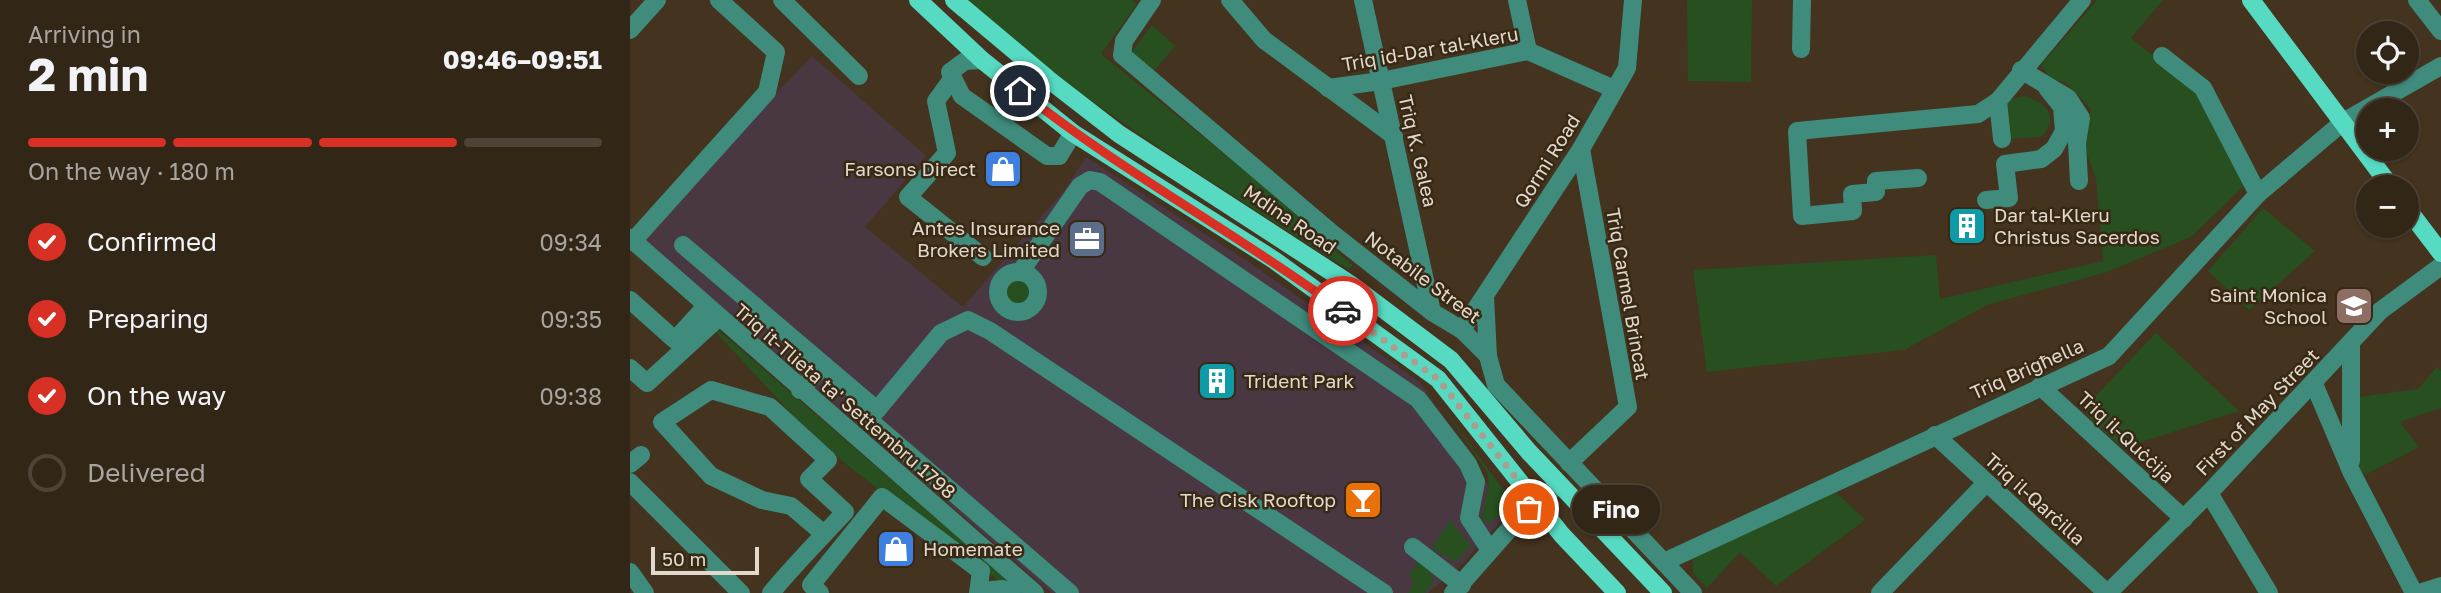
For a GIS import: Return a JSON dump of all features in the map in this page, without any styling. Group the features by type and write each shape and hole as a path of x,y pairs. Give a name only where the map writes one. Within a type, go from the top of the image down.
{"main road":[{"path":"918,0 982,60 1073,133 1274,260 1438,379 1535,502 1617,593"},
{"name":"Mdina Road","path":"954,0 1119,134 1272,230 1350,284 1451,360 1559,484 1663,593"},
{"path":"2251,0 2383,175"},
{"path":"2419,224 2441,253"}],"street":[{"path":"630,30 657,0"},
{"path":"632,240 767,92 776,52 719,0"},
{"path":"782,0 859,76"},
{"name":"Notabile Street","path":"1153,0 1125,41 1122,55 1277,188 1432,312 1462,330 1488,356 1496,385 1693,593"},
{"path":"1230,0 1264,40 1394,136"},
{"name":"Triq K. Galea","path":"1363,0 1432,312"},
{"path":"1517,0 1528,51"},
{"name":"Qormi Road","path":"1462,330 1581,149 1627,68 1633,0"},
{"path":"1801,49 1802,0"},
{"path":"1919,178 1876,181 1876,192 1852,194 1853,211 1802,215 1797,131 1978,114 1998,101 2082,0"},
{"path":"2417,0 2441,31"},
{"name":"Triq id-Dar tal-Kleru","path":"1328,88 1381,81 1528,51 1615,89"},
{"path":"2162,56 2203,89 2258,194"},
{"path":"982,60 956,66 950,72 962,96 1046,156 1059,156 1073,133"},
{"name":"Triq Brigħella","path":"1664,562 2109,356 2258,194 2343,122 2441,66"},
{"path":"2021,71 2068,98 2081,118 2077,143 2079,181"},
{"path":"952,79 936,101 947,153 908,197 983,257"},
{"path":"1986,200 2009,198 2005,164 2041,159 2054,149 2064,131 2062,107 2047,88"},
{"path":"1998,101 2001,139"},
{"name":"Triq Carmel Brincat","path":"1569,463 1628,407 1581,149"},
{"path":"1021,271 1037,285 1037,304 1023,318 1001,304 997,291 1002,278 1021,271 1080,186 1090,180 1100,182 1419,399 1468,464 1476,482 1469,519 1490,550"},
{"name":"Triq it-Tlieta ta' Settembru 1798","path":"632,240 800,390 1035,593"},
{"path":"683,245 877,410"},
{"name":"First of May Street","path":"2108,593 2184,519 2380,312 2441,266"},
{"path":"1485,298 1488,356"},
{"path":"630,300 675,340 712,312"},
{"path":"630,368 647,383 712,312"},
{"path":"1070,593 868,419 941,333 968,320 990,331 1384,593"},
{"path":"2351,345 2351,471"},
{"path":"800,390 824,365"},
{"path":"2314,384 2351,471 2414,593"},
{"name":"Triq il-Quċċija","path":"2040,386 2184,519"},
{"path":"780,590 793,569 845,512 809,479 828,460 770,407 711,390 662,422 711,476 762,500 791,506 824,534"},
{"name":"Triq il-Qarċilla","path":"1935,435 2108,593"},
{"path":"630,482 741,593"},
{"path":"1880,593 1986,483"},
{"path":"1413,547 1457,589 1535,502 1559,484"},
{"path":"2209,493 2269,593"},
{"path":"793,569 815,589 882,497 981,571 979,592 1003,589 1012,593"},
{"path":"630,572 645,593"},
{"path":"2419,593 2441,586"}],"shaded area":[{"path":"812,56 926,156 865,227 963,307 1064,190 1086,157 1253,265 1421,383 1484,480 1511,510 1460,566 1428,593 1051,593 639,236"}],"green space":[{"path":"968,0 1132,0 1137,4 1101,54 1324,235 1327,238 1325,242 1353,265 1350,269 1336,262 1146,139 1054,73"},
{"path":"1687,0 1752,0 1751,82 1688,81"},
{"path":"2097,0 2163,0 2131,38 2197,92 2245,185 2191,237 2107,272 1987,305 1904,350 1707,372 1693,270 1936,255 1940,299 2103,261 2096,179 2085,149 2091,109 2066,83 2050,78 2041,65"},
{"path":"1152,25 1175,46 1151,75 1130,53"},
{"path":"2024,96 2044,106 2048,111 2050,123 2041,137 2006,139 2003,107 2011,99"},
{"path":"2263,208 2315,251 2249,310 2208,271"},
{"path":"1017,279 1026,283 1030,292 1026,301 1017,305 1008,301 1004,292 1008,283"},
{"path":"717,329 1019,590 1005,586 847,465 797,420 714,330"},
{"path":"2156,333 2239,411 2122,448 2087,415 2087,405"},
{"path":"2437,367 2441,371 2441,408 2400,422 2419,447 2365,475 2359,469 2359,397 2418,389"},
{"path":"1442,406 1509,498 1507,508 1489,523 1481,519 1489,485 1487,472"},
{"path":"1834,490 1865,520 1776,586 1740,552 1707,588 1693,573 1693,558"},
{"path":"1450,520 1471,546 1455,562 1432,548"},
{"path":"1419,562 1430,570 1433,583 1425,593 1408,593 1414,582 1409,574"}],"way so far":[{"path":"1343,311 1438,379 1535,502 1529,509"}],"place":[{"name":"Farsons Direct","path":"1003,169"},
{"name":"Dar tal-Kleru Christus Sacerdos","path":"1967,226"},
{"name":"Antes Insurance Brokers Limited","path":"1087,239"},
{"name":"Saint Monica School","path":"2354,306"},
{"name":"Trident Park","path":"1217,381"},
{"name":"The Cisk Rooftop","path":"1363,500"},
{"name":"Fino","path":"1529,509"},
{"name":"Homemate","path":"896,549"}],"route":[{"path":"1020,91 1073,133 1274,260 1343,311"}]}
